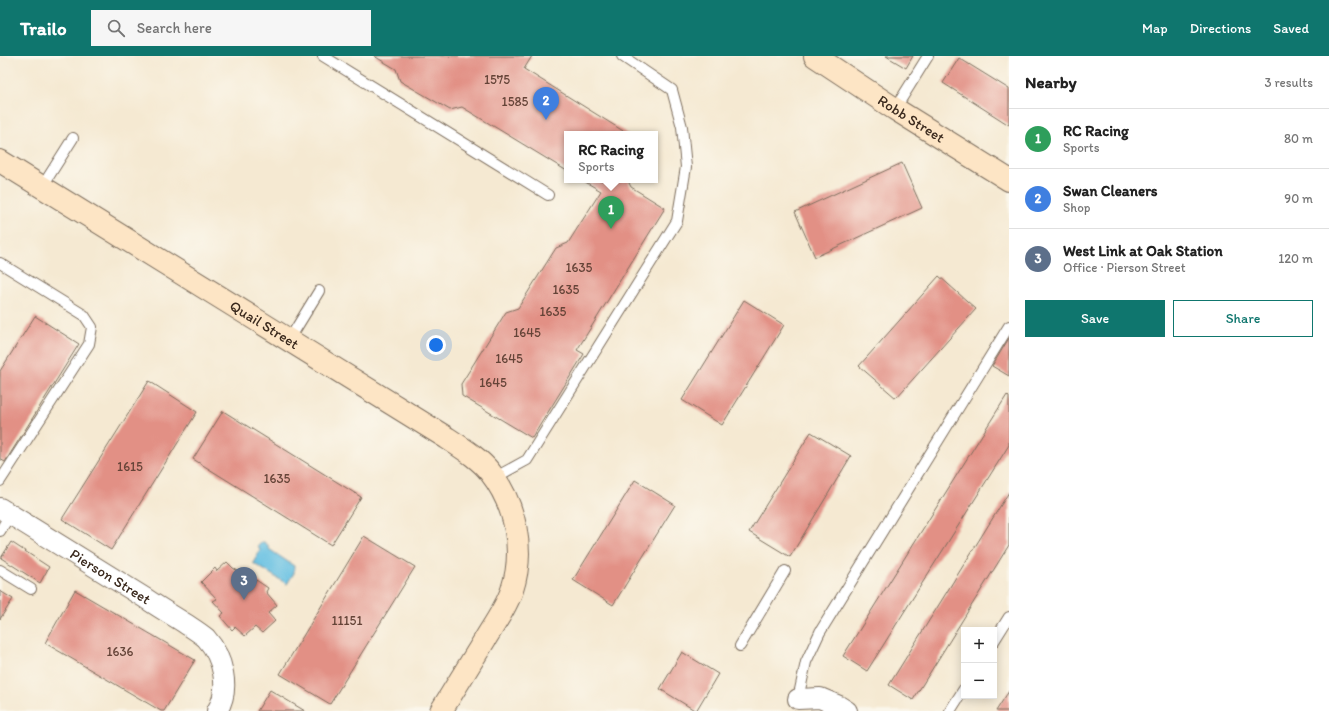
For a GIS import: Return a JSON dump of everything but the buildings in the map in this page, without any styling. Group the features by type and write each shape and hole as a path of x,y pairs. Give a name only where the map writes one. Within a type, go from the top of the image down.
{"street":[{"name":"Robb Street","path":"825,59 894,109 1009,180"},
{"name":"Quail Street","path":"0,161 460,446 478,459 490,472 502,490 510,508 516,529 518,551 517,570 506,605 441,711"},
{"name":"Pierson Street","path":"4,518 205,637 215,650 222,667 224,683 221,701 216,711"},
{"path":"798,699 820,698 847,711"}],"lane":[{"path":"322,56 548,195"},
{"path":"494,478 527,460 677,221 686,167 682,127 672,90 622,56"},
{"path":"894,109 928,56"},
{"path":"42,187 74,138"},
{"path":"0,263 84,315 92,327 89,344 0,480"},
{"path":"289,340 319,291"},
{"path":"798,699 806,662 820,632 1009,326"},
{"path":"0,570 31,589"},
{"path":"740,646 784,571"},
{"path":"997,636 1009,617"},
{"path":"950,711 961,694"}],"water":[{"path":"262,542 269,546 269,549 294,566 294,573 287,584 253,563 260,551 258,546"}],"place":[{"name":"Swan Cleaners","path":"546,120"},
{"name":"RC Racing","path":"611,229"},
{"name":"West Link at Oak Station","path":"244,600"}]}
